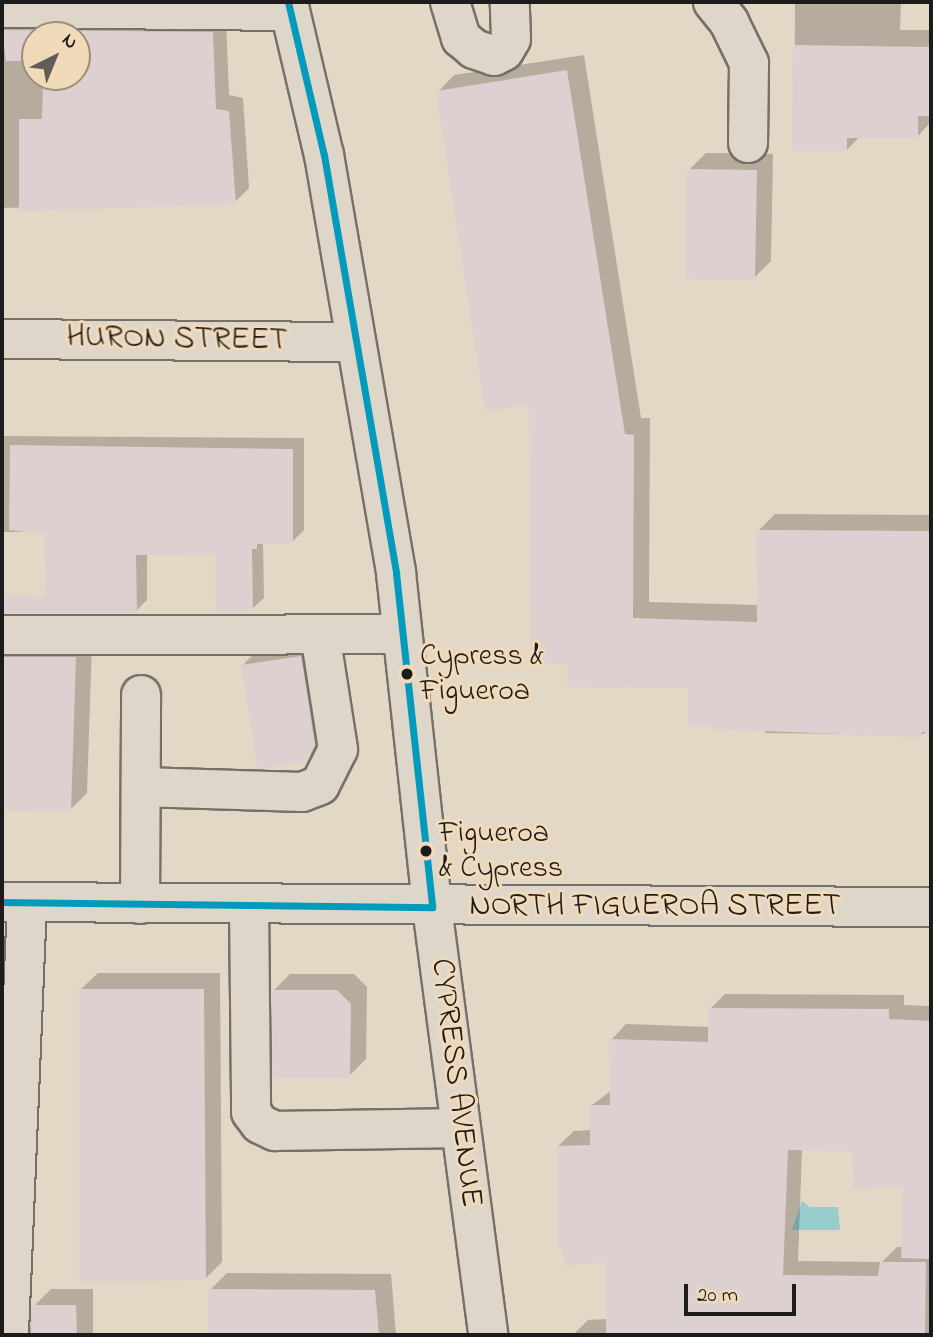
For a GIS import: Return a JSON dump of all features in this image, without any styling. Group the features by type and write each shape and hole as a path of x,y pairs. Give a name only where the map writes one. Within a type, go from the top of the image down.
{"street":[{"path":"450,2 461,38 474,49 494,56 504,51 511,39 510,2"},
{"path":"713,2 729,22 749,63 748,143"},
{"path":"2,8 289,6"},
{"name":"CYPRESS AVENUE","path":"289,6 324,155 353,342 388,526 432,907 488,1335"},
{"name":"HURON STREET","path":"2,339 353,342"},
{"path":"141,787 302,793 320,785 338,749 320,634"},
{"path":"2,635 402,634"},
{"path":"140,904 141,695"},
{"path":"6,1333 14,902"},
{"name":"NORTH FIGUEROA STREET","path":"14,902 432,907 931,907"},
{"path":"249,905 251,1112 260,1124 275,1130 461,1128"}],"water":[{"path":"802,1201 810,1207 838,1207 840,1230 792,1230"}],"building":[{"path":"2,30 21,30 21,61 6,61"},
{"path":"91,31 213,32 216,109 229,111 236,204 19,211 19,119 42,119 43,91 91,91"},
{"path":"793,45 931,47 931,116 918,116 918,138 847,138 847,151 792,151"},
{"path":"567,70 625,434 634,435 633,618 757,622 756,530 931,531 931,732 922,732 921,737 710,729 710,725 688,725 688,688 567,687 568,664 531,662 529,404 485,411 436,91"},
{"path":"687,169 757,170 755,280 685,279"},
{"path":"10,445 293,449 293,543 257,544 257,549 252,549 253,611 216,611 215,554 136,555 137,613 2,613 2,595 45,596 44,534 9,530"},
{"path":"301,656 315,745 308,761 258,769 241,665"},
{"path":"2,657 76,657 71,812 2,811"},
{"path":"79,989 204,989 206,1280 79,1281"},
{"path":"272,990 337,990 351,1004 350,1078 273,1078"},
{"path":"708,1008 889,1009 889,1019 931,1021 931,1259 901,1258 903,1187 853,1189 852,1151 788,1150 783,1275 878,1276 880,1262 926,1262 925,1335 606,1335 606,1262 564,1265 563,1247 557,1247 557,1146 590,1145 590,1105 610,1105 609,1039 708,1042"},
{"path":"208,1289 375,1290 379,1335 208,1335"},
{"path":"32,1305 76,1305 77,1335 31,1335"}],"transit line":[{"path":"288,2 324,155 396,573 432,907"},
{"path":"2,902 432,907"}],"place":[{"name":"Cypress & Figueroa","path":"407,674"},
{"name":"Figueroa & Cypress","path":"426,851"}]}
